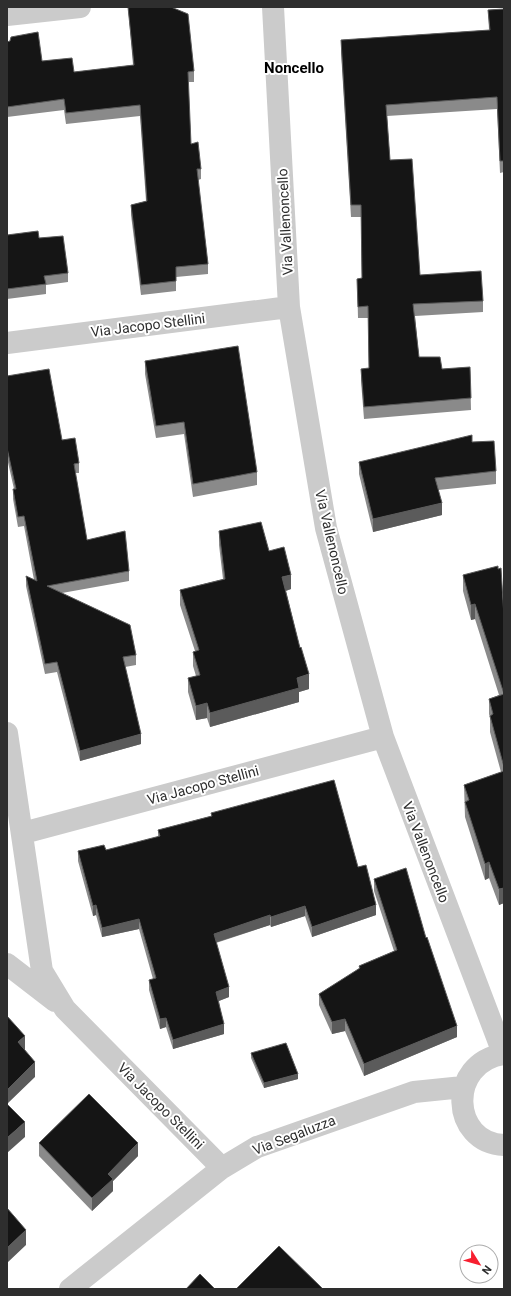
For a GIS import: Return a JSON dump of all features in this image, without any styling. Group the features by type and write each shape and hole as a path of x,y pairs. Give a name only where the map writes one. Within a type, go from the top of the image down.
{"street":[{"path":"7,15 80,7"},
{"name":"Via Vallenoncello","path":"273,7 289,307 326,528 383,737 504,1053"},
{"name":"Via Jacopo Stellini","path":"7,343 289,307"},
{"name":"Via Jacopo Stellini","path":"7,733 23,833 42,971 65,1009"},
{"name":"Via Jacopo Stellini","path":"23,833 383,737"},
{"name":"Via Jacopo Stellini","path":"7,964 65,1009 222,1168"},
{"path":"504,1053 489,1057 478,1064 469,1075 463,1087 462,1103 465,1118 474,1131 487,1140 504,1145"},
{"name":"Via Segaluzza","path":"70,1289 222,1168 257,1147 414,1092 463,1087"}],"building":[{"path":"128,7 171,7 188,14 194,71 188,72 191,144 198,142 201,169 197,169 208,264 176,267 176,281 141,285 131,205 147,201 140,105 66,113 64,99 7,107 7,42 10,41 11,37 38,32 42,61 72,58 74,72 134,65"},
{"path":"504,9 504,161 500,161 497,97 386,105 390,160 412,159 420,275 481,271 483,301 413,304 419,357 440,357 442,369 470,367 471,398 364,407 361,369 369,368 368,306 358,307 357,279 362,278 361,205 351,205 341,40 490,30 488,10"},
{"path":"38,231 39,238 63,236 68,273 44,276 46,284 7,289 7,235"},
{"path":"238,346 257,472 193,484 184,422 156,426 145,361"},
{"path":"49,369 62,440 75,438 79,463 74,464 87,540 125,531 129,571 47,586 130,625 136,655 123,657 141,734 80,751 57,662 45,664 26,576 37,581 24,516 18,517 13,489 16,489 7,448 7,376"},
{"path":"472,435 472,442 494,441 496,471 435,478 442,503 373,519 359,462"},
{"path":"261,522 269,551 284,547 291,575 282,577 300,648 301,647 309,674 297,678 299,688 210,713 207,703 196,706 188,678 200,675 193,652 199,650 180,590 225,579 219,531"},
{"path":"498,566 498,569 501,568 504,617 504,694 475,604 471,605 463,575"},
{"path":"504,694 504,767 490,716 493,714 489,699"},
{"path":"504,771 504,888 499,889 489,862 485,864 465,802 469,800 464,785"},
{"path":"334,780 358,867 366,865 376,905 312,927 305,906 271,917 270,915 214,934 229,987 216,992 224,1024 173,1040 166,1018 160,1019 149,980 156,978 139,919 102,928 96,905 93,906 78,851 104,845 106,850 160,836 158,830 212,816 211,813"},
{"path":"406,868 426,938 427,937 457,1026 364,1064 345,1019 332,1022 319,994 360,968 359,966 397,950 374,879"},
{"path":"7,1016 25,1036 18,1042 35,1062 7,1090"},
{"path":"286,1043 298,1074 264,1083 251,1053"},
{"path":"89,1094 138,1143 108,1174 113,1179 92,1198 39,1143"},
{"path":"7,1104 25,1122 7,1138"},
{"path":"7,1208 26,1230 7,1248"},
{"path":"279,1246 323,1289 236,1289"},
{"path":"200,1274 215,1289 186,1289"}],"district":[{"name":"Noncello","path":"294,68"}]}
